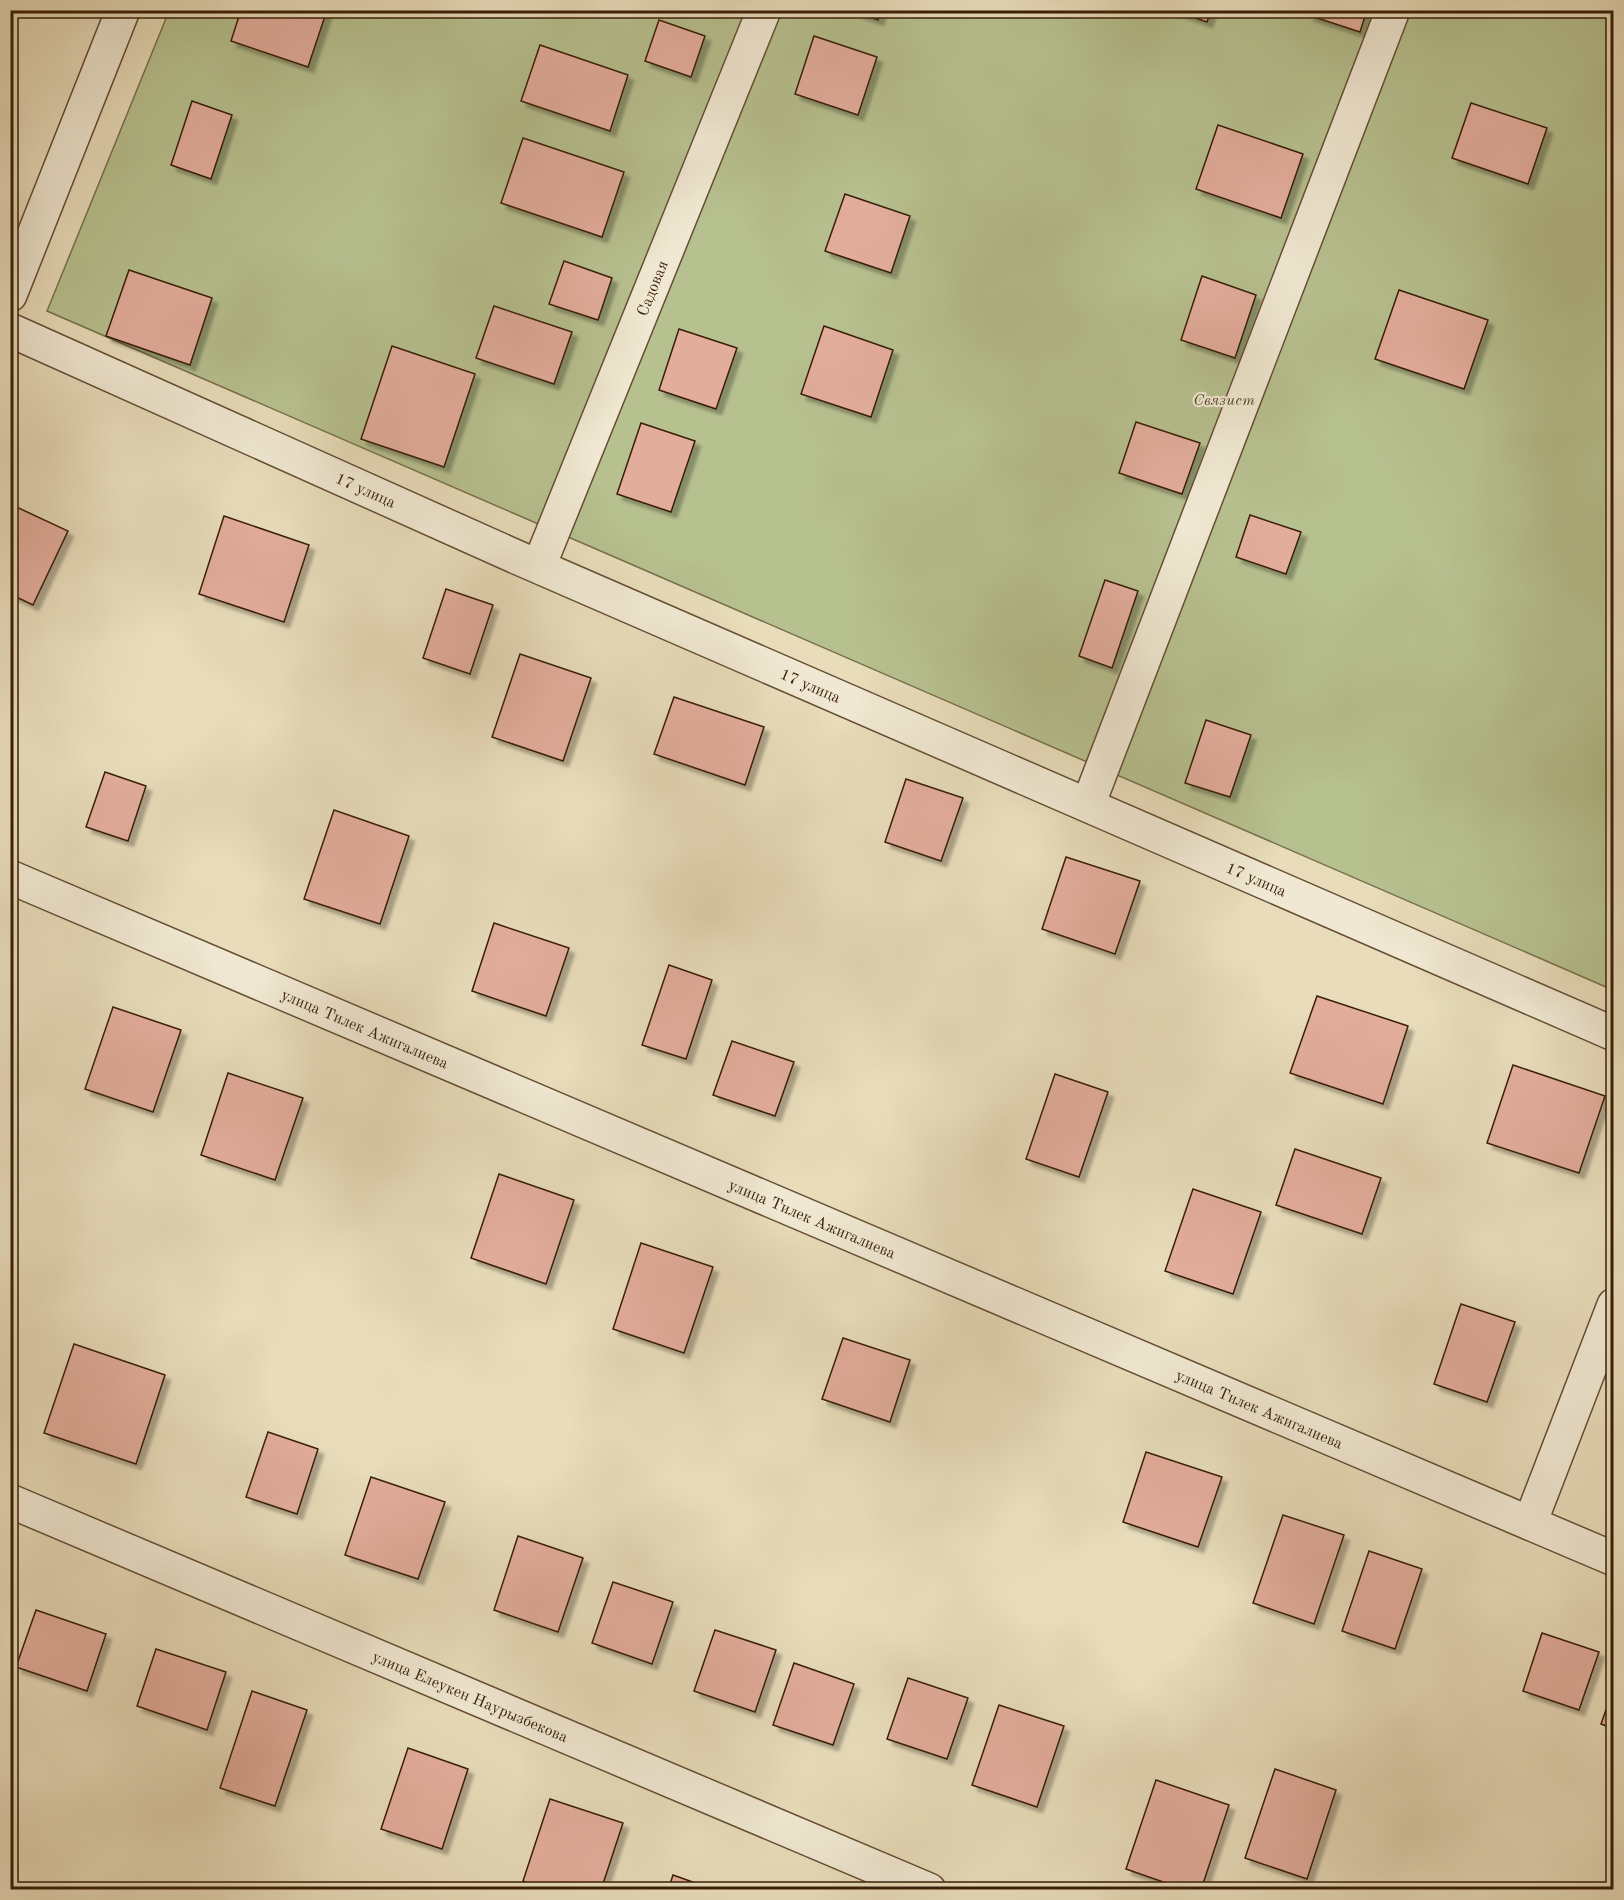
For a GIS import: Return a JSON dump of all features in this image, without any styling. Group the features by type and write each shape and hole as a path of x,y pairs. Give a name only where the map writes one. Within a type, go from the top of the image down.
{"street":[{"path":"10,295 123,10"},
{"name":"Садовая","path":"539,567 764,10"},
{"path":"1089,805 1393,10"},
{"name":"17 улица","path":"10,330 539,567 1614,1034"},
{"name":"улица Тилек Ажигалиева","path":"10,877 1614,1559"},
{"path":"1530,1523 1614,1305"},
{"name":"улица Елеукен Наурызбекова","path":"10,1501 929,1890"}],"green space":[{"name":"Связист","path":"169,11 1613,11 1613,990 47,311"}],"building":[{"path":"241,10 327,10 308,67 231,41"},
{"path":"851,10 881,10 878,20"},
{"path":"1173,10 1211,10 1207,22"},
{"path":"1310,10 1367,10 1360,32 1308,15"},
{"path":"659,20 705,36 691,77 645,61"},
{"path":"814,36 877,57 858,115 795,94"},
{"path":"540,45 628,75 610,131 521,101"},
{"path":"192,101 232,115 211,179 171,165"},
{"path":"1471,103 1547,128 1528,184 1452,158"},
{"path":"1218,125 1303,154 1281,218 1196,189"},
{"path":"523,138 624,172 602,237 501,203"},
{"path":"845,194 910,216 891,273 825,251"},
{"path":"564,261 612,278 598,320 549,304"},
{"path":"129,270 212,298 190,365 106,336"},
{"path":"1202,276 1256,295 1235,358 1181,340"},
{"path":"1399,290 1488,320 1464,389 1375,359"},
{"path":"494,306 572,332 554,384 476,358"},
{"path":"824,326 893,350 871,417 801,394"},
{"path":"679,329 737,348 716,409 659,390"},
{"path":"392,346 475,374 444,467 361,439"},
{"path":"1136,422 1200,443 1182,494 1119,473"},
{"path":"641,423 695,441 671,512 617,494"},
{"path":"10,504 68,531 33,605 10,594"},
{"path":"1250,515 1301,532 1286,574 1236,557"},
{"path":"224,516 309,545 284,622 199,594"},
{"path":"1105,580 1138,591 1112,668 1079,656"},
{"path":"446,589 493,605 470,674 423,658"},
{"path":"520,654 591,678 563,761 492,737"},
{"path":"674,697 764,727 745,785 654,754"},
{"path":"1206,720 1251,735 1230,797 1185,783"},
{"path":"105,772 146,786 128,841 86,827"},
{"path":"906,779 963,798 941,861 885,842"},
{"path":"334,810 409,836 380,924 304,899"},
{"path":"1066,857 1140,881 1115,954 1042,929"},
{"path":"494,923 569,948 546,1016 472,991"},
{"path":"669,965 712,980 686,1059 642,1045"},
{"path":"1317,996 1408,1026 1383,1104 1290,1073"},
{"path":"113,1007 181,1030 153,1112 85,1089"},
{"path":"732,1041 794,1062 775,1116 713,1095"},
{"path":"1513,1065 1605,1096 1579,1173 1487,1143"},
{"path":"228,1073 303,1098 275,1180 201,1155"},
{"path":"1055,1074 1108,1092 1079,1177 1026,1159"},
{"path":"1295,1149 1381,1178 1362,1234 1276,1205"},
{"path":"499,1174 574,1200 546,1284 471,1258"},
{"path":"1193,1189 1261,1212 1233,1294 1165,1271"},
{"path":"641,1243 713,1267 684,1353 613,1329"},
{"path":"1461,1304 1515,1322 1487,1402 1434,1384"},
{"path":"843,1338 910,1360 890,1422 822,1399"},
{"path":"74,1344 165,1375 136,1464 44,1433"},
{"path":"268,1432 318,1449 297,1514 246,1497"},
{"path":"1146,1452 1222,1477 1198,1547 1123,1522"},
{"path":"371,1477 445,1502 418,1579 345,1555"},
{"path":"1283,1515 1344,1535 1314,1624 1253,1603"},
{"path":"518,1536 583,1558 558,1632 494,1610"},
{"path":"1369,1551 1422,1569 1395,1649 1342,1631"},
{"path":"613,1582 673,1602 652,1664 592,1643"},
{"path":"36,1610 106,1634 87,1691 16,1667"},
{"path":"715,1630 776,1650 755,1712 694,1691"},
{"path":"1542,1633 1599,1652 1579,1710 1523,1691"},
{"path":"156,1649 226,1672 207,1730 137,1706"},
{"path":"794,1663 854,1684 833,1745 773,1725"},
{"path":"908,1678 968,1698 947,1759 887,1739"},
{"path":"1614,1687 1614,1729 1601,1724"},
{"path":"252,1691 307,1710 275,1806 220,1788"},
{"path":"999,1705 1064,1726 1037,1807 972,1785"},
{"path":"408,1748 468,1769 442,1849 381,1829"},
{"path":"1275,1769 1336,1790 1307,1879 1245,1858"},
{"path":"1156,1780 1229,1805 1201,1890 1186,1890 1126,1869"},
{"path":"550,1799 623,1823 601,1890 547,1890 523,1881"},
{"path":"673,1875 715,1890 668,1890"}]}
